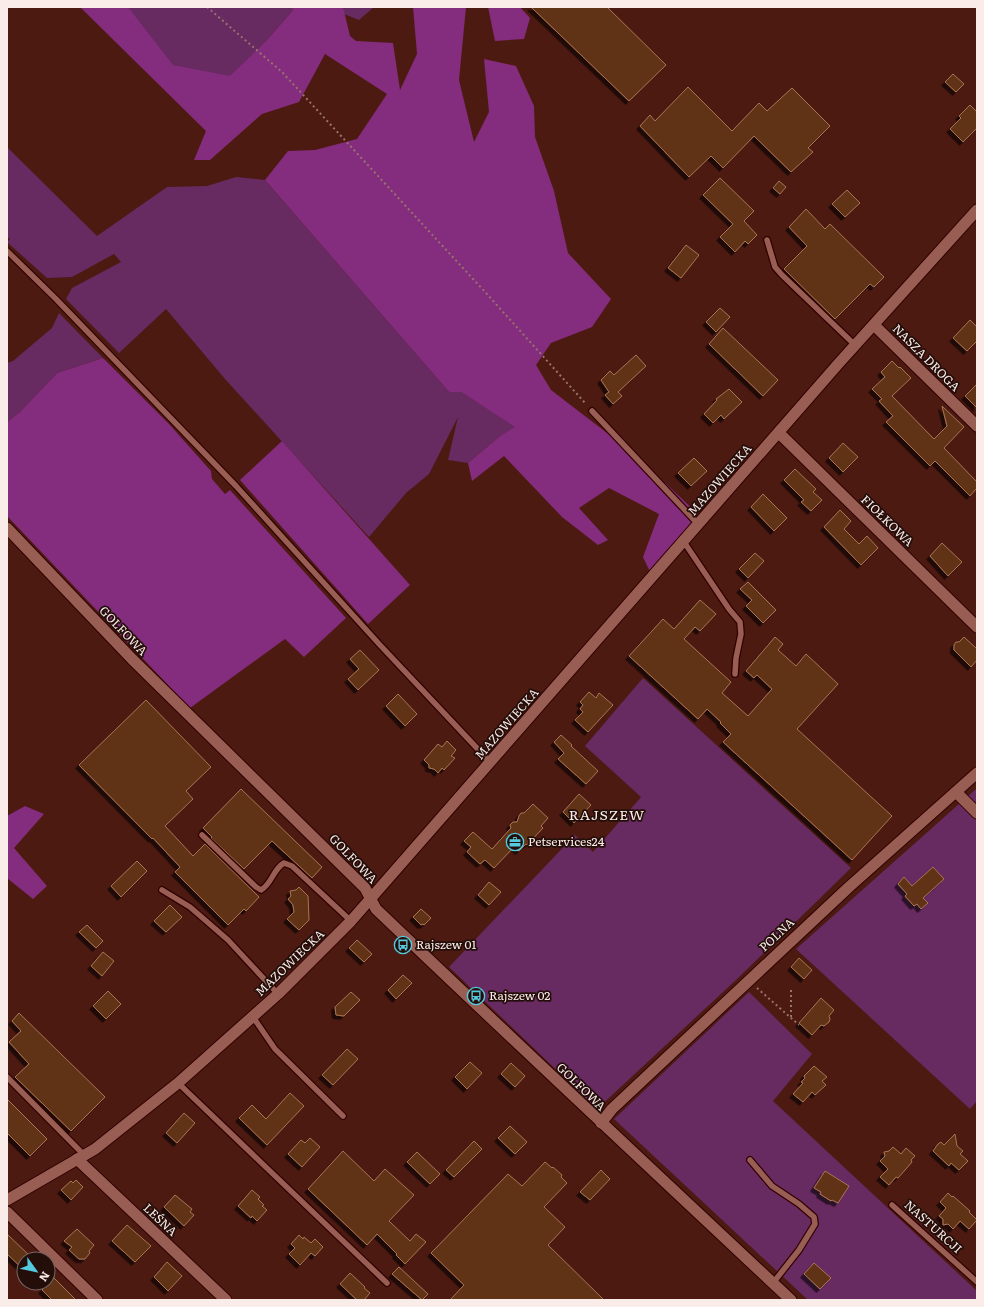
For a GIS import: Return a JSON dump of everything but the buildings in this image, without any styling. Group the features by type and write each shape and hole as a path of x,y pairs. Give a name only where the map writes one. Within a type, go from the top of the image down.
{"street":[{"name":"MAZOWIECKA","path":"7,1200 95,1149 178,1083 278,994 351,921 855,345 977,210"},
{"name":"NASZA DROGA","path":"874,325 977,426"},
{"name":"FIOŁKOWA","path":"779,433 977,627"},
{"name":"GOLFOWA","path":"7,528 132,659 365,888 376,909 600,1123 654,1171 791,1300"},
{"name":"POLNA","path":"600,1123 612,1109 748,980 889,850 977,773"},
{"path":"956,792 977,813"},
{"name":"LEŚNA","path":"81,1157 226,1300"},
{"path":"7,1212 97,1300"}],"lane":[{"path":"767,240 775,266 782,275 855,345"},
{"path":"7,251 56,299 236,486 380,645 490,762"},
{"path":"592,411 699,525"},
{"path":"684,542 729,609 740,622 741,634 736,658 735,674"},
{"path":"202,835 256,887 261,890 268,884 279,866 284,863 292,866 351,921"},
{"path":"162,890 190,907 228,940 278,994"},
{"path":"253,1017 276,1049 343,1116"},
{"path":"7,1077 81,1157"},
{"path":"178,1083 386,1283"},
{"path":"750,1160 772,1186 799,1204 814,1217 815,1224 799,1250 773,1283"},
{"name":"NASTURCJI","path":"892,1205 977,1282"}],"path":[{"path":"207,7 282,72 486,293 592,411"},
{"path":"748,980 798,1025"},
{"path":"791,990 791,1019"}],"shaded area":[{"path":"80,7 128,7 173,65 230,76 267,40 293,10 292,7 343,7 350,36 356,41 393,43 400,90 417,54 413,7 466,7 459,80 474,142 489,112 484,59 516,66 534,106 535,137 554,191 568,253 611,299 592,327 551,343 536,365 551,390 637,456 701,517 651,574 643,557 659,514 609,488 579,508 608,540 598,545 562,517 504,456 472,481 468,463 500,436 515,427 461,392 449,392 265,180 288,151 315,150 357,139 387,94 325,54 299,102 262,114 210,160 194,160 206,131"},
{"path":"127,7 293,7 293,10 267,40 231,76 209,78 173,65 149,41"},
{"path":"343,7 374,7 359,20 344,14"},
{"path":"488,7 520,7 530,18 524,39 495,41"},
{"path":"7,147 97,236 167,187 207,186 236,177 265,180 449,392 461,392 516,427 500,436 468,463 448,460 458,417 429,474 406,493 369,537 225,379 166,309 119,353 66,299 72,288 121,262 114,254 72,277 47,278 7,242 10,239 7,237"},
{"path":"59,313 103,358 57,373 20,412 7,422 7,363 13,361 52,328"},
{"path":"103,358 169,424 211,471 212,479 225,494 230,490 346,618 304,657 285,639 190,708 7,516 7,422 20,412 57,373"},
{"path":"282,441 410,585 368,624 240,480"},
{"path":"643,678 851,868 737,979 597,1109 449,967 575,835 593,852 641,797 585,746"},
{"path":"977,788 977,1101 970,1109 796,949"},
{"path":"25,806 44,814 14,848 47,886 33,899 7,878 7,816"},
{"path":"749,992 812,1054 773,1101 977,1291 977,1300 808,1300 614,1119"}],"place":[{"name":"Petservices24","path":"515,842"},
{"name":"Rajszew 01","path":"403,945"},
{"name":"Rajszew 02","path":"476,996"}],"district":[{"name":"RAJSZEW","path":"607,815"}]}
